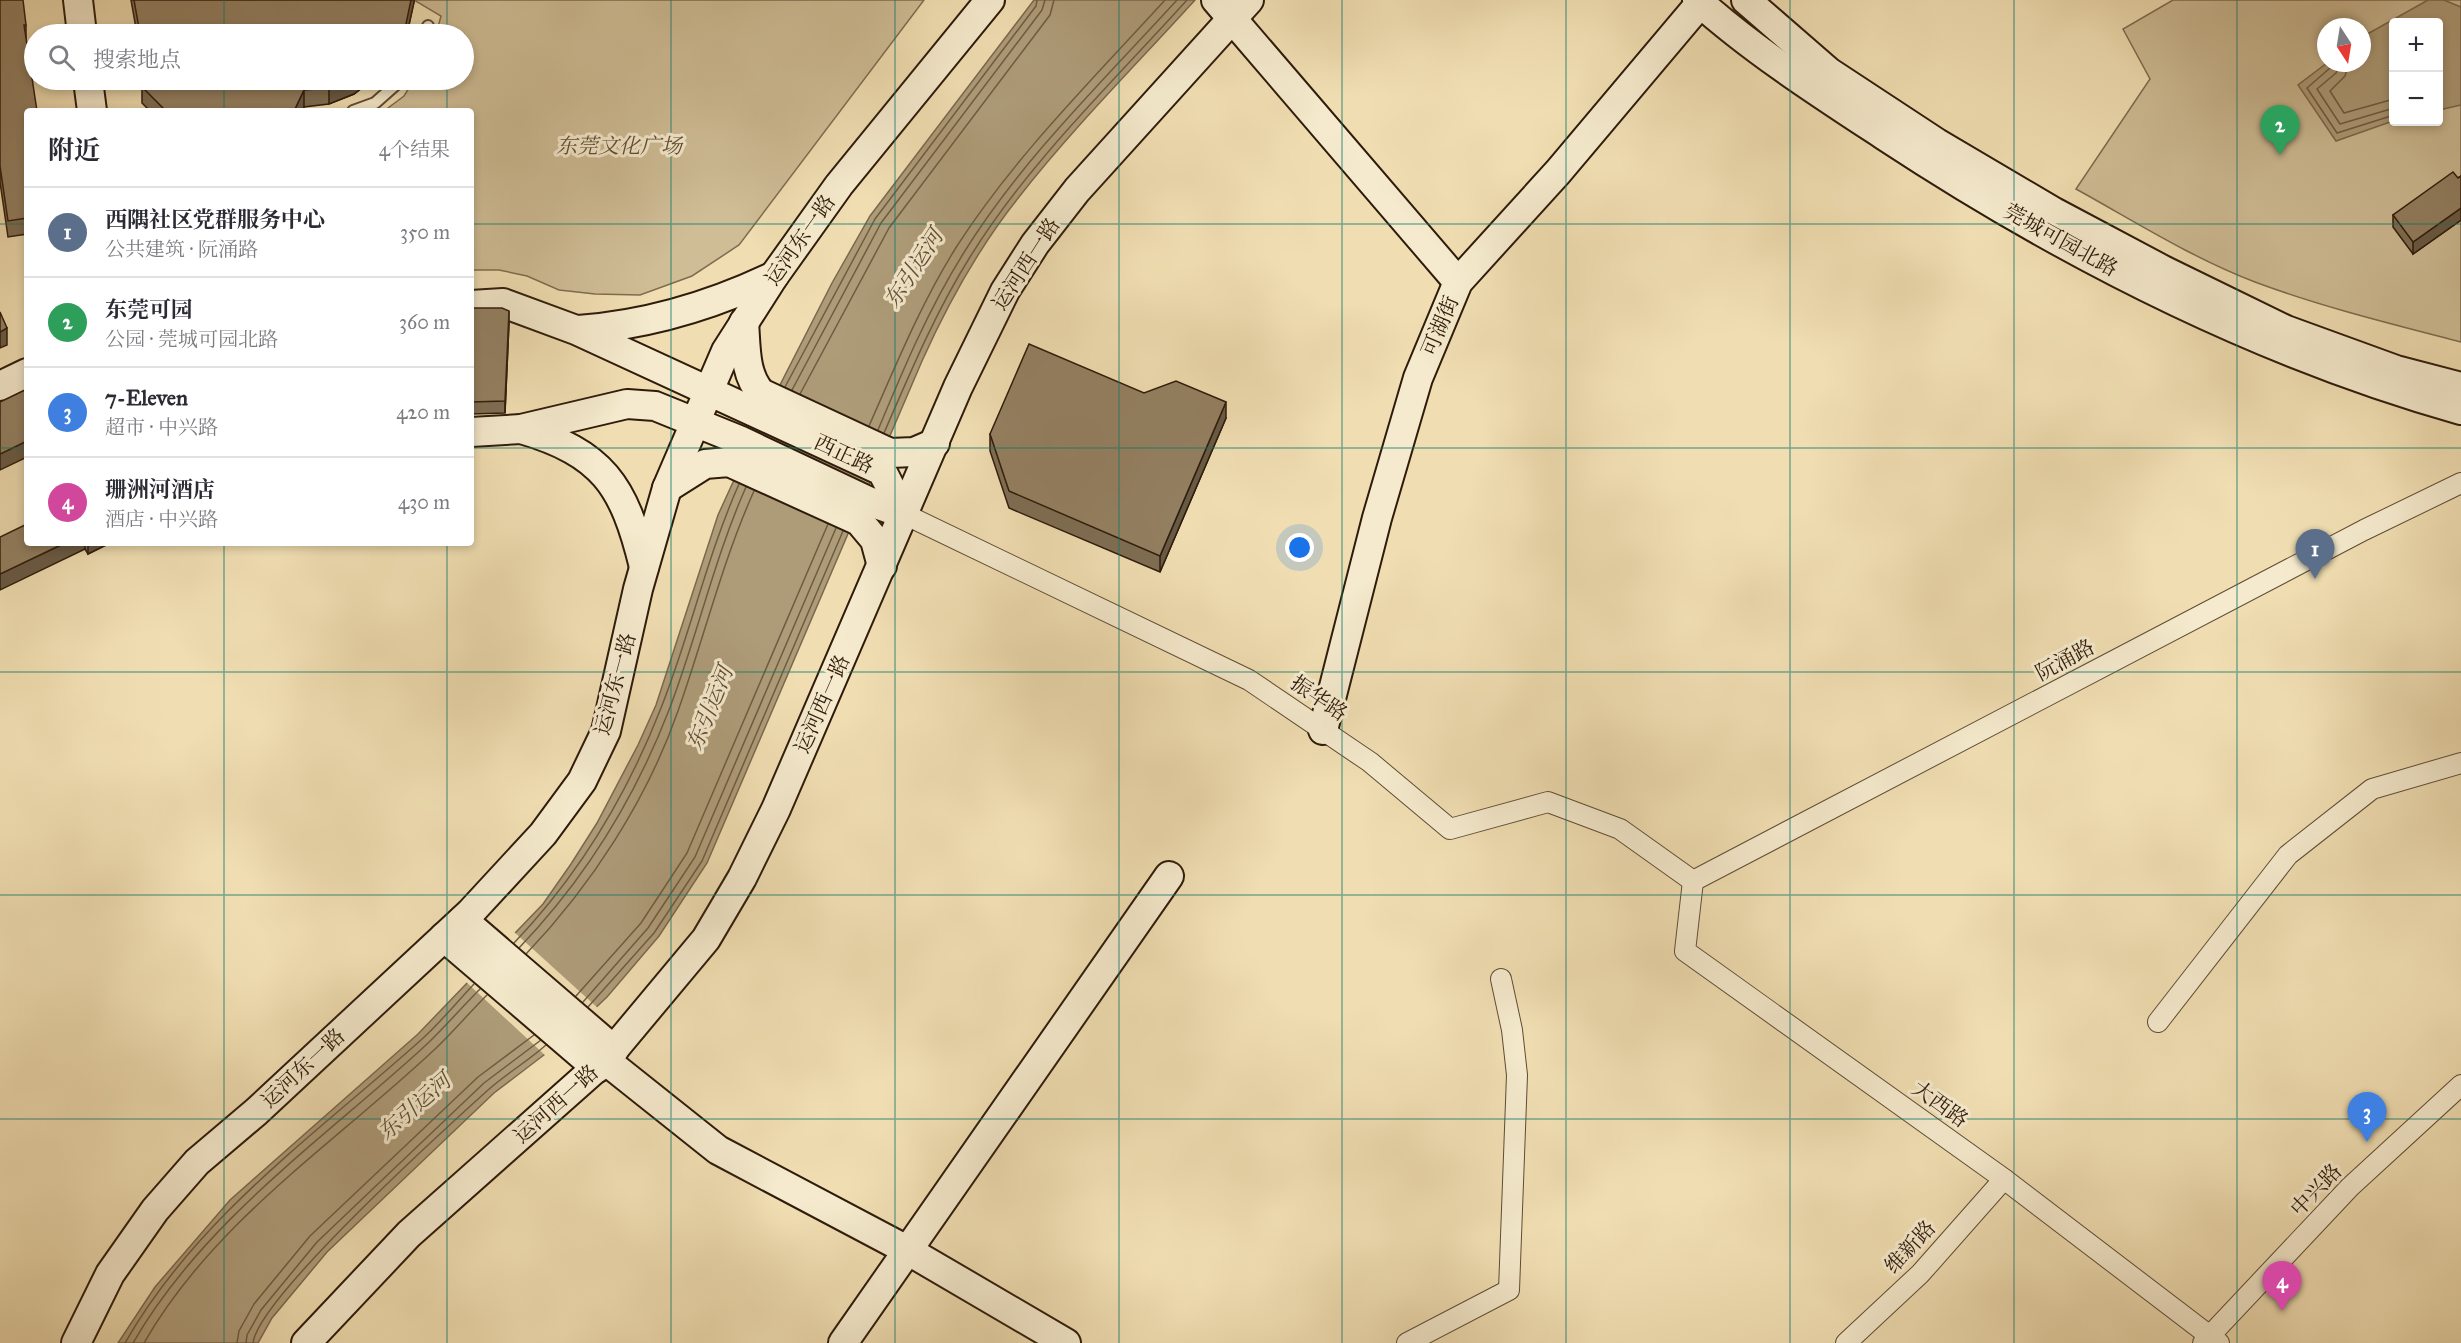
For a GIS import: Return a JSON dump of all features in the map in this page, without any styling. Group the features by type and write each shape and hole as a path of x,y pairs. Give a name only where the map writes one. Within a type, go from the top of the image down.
{"street":[{"path":"78,0 81,24"},
{"name":"运河东一路","path":"76,1343 110,1274 155,1210 196,1162 256,1112 454,928 543,834 582,781 606,731 644,568 667,488 706,392 726,351 774,276 838,185 990,0"},
{"name":"莞城可园北路","path":"1746,0 1830,72 1937,143 2054,212 2286,330 2396,370 2461,387"},
{"name":"莞城可园北路","path":"1700,1 1811,88 1925,162 2043,232 2155,291 2278,349 2391,390 2461,410"},
{"name":"可湖街","path":"1323,730 1377,518 1418,378 1458,282 1558,172 1700,1"},
{"path":"1233,6 1458,282"},
{"name":"运河西一路","path":"306,1343 409,1234 600,1055 706,939 742,878 776,809 981,338 1005,291 1035,244 1077,190 1233,6"},
{"path":"89,90 92,108"},
{"path":"576,330 608,328 666,317 730,297 774,276"},
{"name":"西正路","path":"474,305 503,303 576,330 706,392 757,402 886,462 904,514 864,511 734,451 694,422 655,406 641,404 521,429 474,432"},
{"path":"744,322 748,368 755,386 757,402"},
{"path":"0,386 24,374"},
{"path":"521,429 571,447 604,475 625,507 636,533 644,568"},
{"path":"886,462 935,443"},
{"path":"667,488 699,466 716,462 734,451"},
{"name":"阮涌路","path":"1693,881 2354,536 2461,483"},
{"path":"864,511 882,567"},
{"name":"振华路","path":"904,514 1249,680 1370,762 1450,829 1548,802 1620,829 1693,881"},
{"path":"2158,1022 2288,855 2372,789 2461,763"},
{"path":"843,1343 1169,876"},
{"name":"大西路","path":"1693,881 1685,951 2004,1179 2211,1340"},
{"path":"454,928 600,1055 718,1150 907,1250 1066,1343"},
{"path":"1407,1343 1509,1290 1517,1075 1512,1030 1501,979"},
{"name":"中兴路","path":"2211,1340 2350,1187 2461,1084"},
{"name":"维新路","path":"1846,1343 1920,1274 2004,1179"}],"lane":[{"path":"361,108 375,103 390,90"}],"green space":[{"name":"东莞文化广场","path":"414,0 924,0 739,245 692,276 640,295 559,290 527,276 499,270 474,270 474,108 388,108 404,96 408,90 474,90 474,24 439,24 441,16"},
{"path":"2173,0 2461,0 2461,342 2331,307 2255,282 2186,250 2076,189 2150,79 2123,29"}],"water":[{"name":"东引运河","path":"1034,0 1195,0 1040,171 1004,216 965,276 922,361 707,863 659,936 607,997 553,1048 494,1093 327,1252 272,1318 258,1343 118,1343 155,1287 230,1200 418,1034 543,904 571,864 597,823 656,705 718,515 756,432 832,283 870,216"},
{"path":"2428,0 2444,0 2461,7 2461,105 2443,109 2443,18 2396,18"},
{"path":"2389,22 2389,122 2336,141 2298,85 2317,71 2371,72 2371,32"}],"pier":[{"path":"513,931 599,1009 547,1057 465,981"}],"building":[{"path":"0,0 23,0 26,24 24,24 24,90 34,90 37,108 24,108 24,218 8,221 0,166"},
{"path":"134,0 411,0 406,24 138,24"},
{"path":"145,90 304,90 295,108 163,108"},
{"path":"2453,172 2458,178 2461,176 2461,208 2413,242 2393,215"},
{"path":"474,308 502,308 509,311 505,401 474,402"},
{"path":"0,312 7,328 0,332"},
{"path":"1029,344 1144,393 1176,381 1226,402 1160,556 1009,491 990,434"},
{"path":"24,390 24,442 0,454 0,402"},
{"path":"24,525 24,546 59,546 0,574 0,537"}],"place":[{"name":"东莞可园","path":"2280,155"},
{"name":"西隅社区党群服务中心","path":"2315,579"},
{"name":"7-Eleven","path":"2367,1142"},
{"name":"珊洲河酒店","path":"2282,1311"}]}
